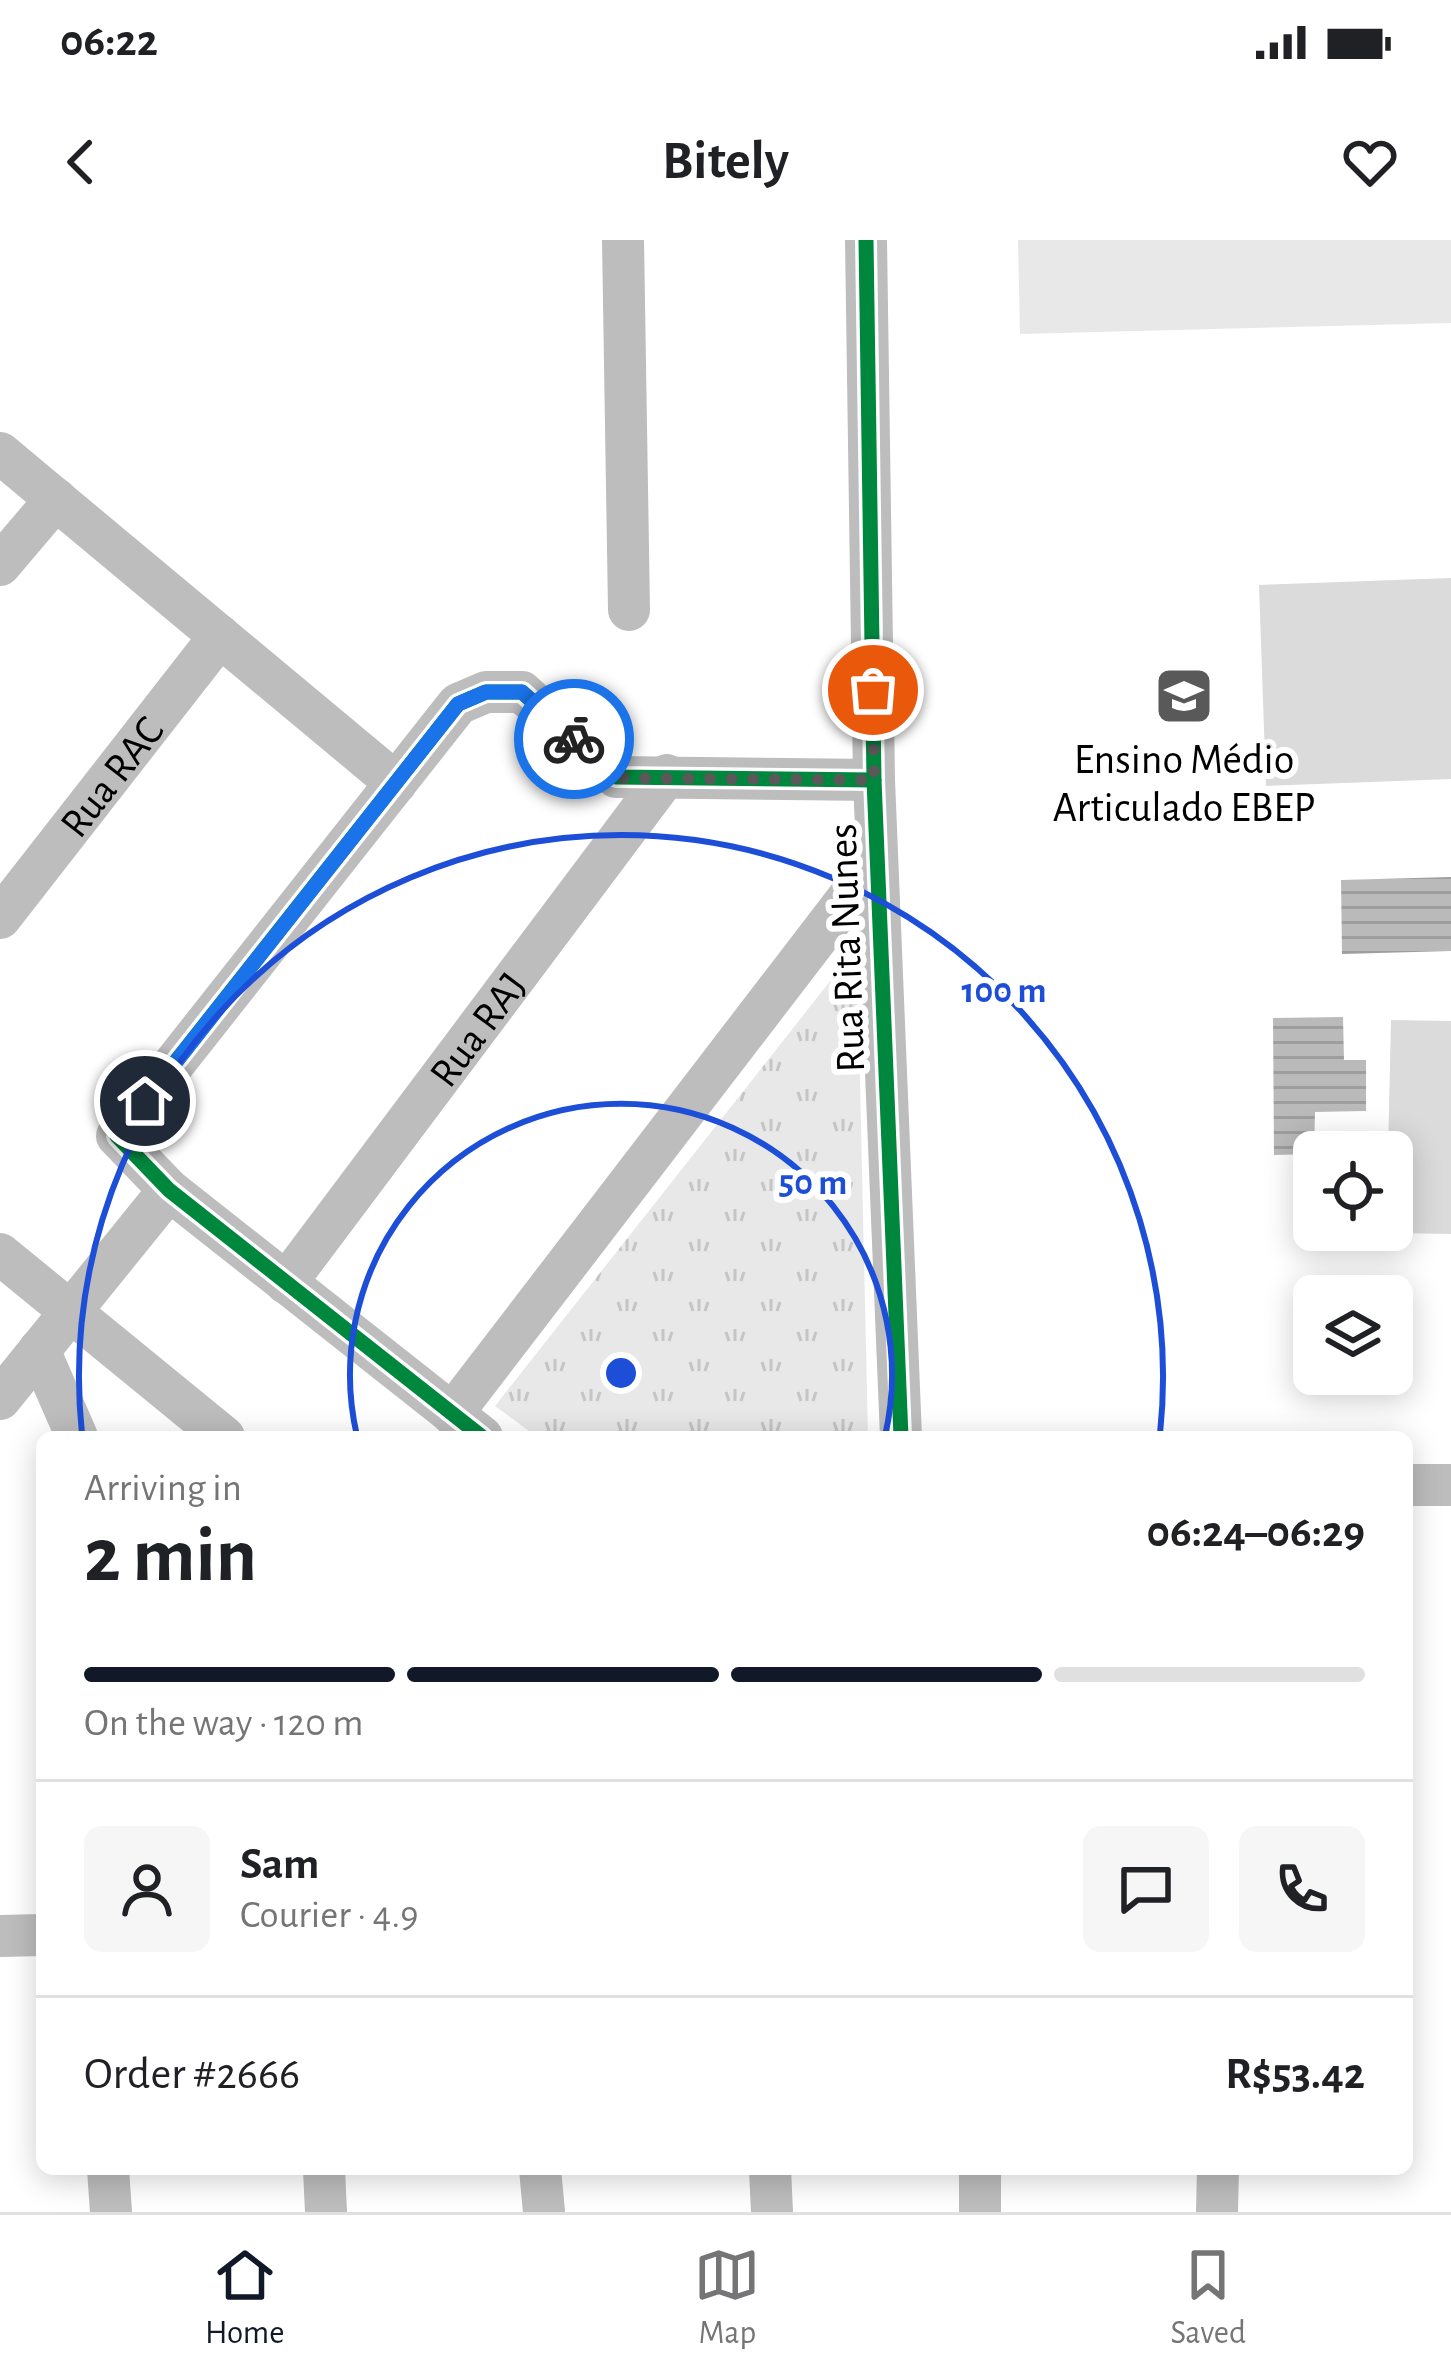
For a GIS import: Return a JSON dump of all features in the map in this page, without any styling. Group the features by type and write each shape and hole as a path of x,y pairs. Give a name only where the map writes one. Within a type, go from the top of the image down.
{"street":[{"path":"623,240 628,610"},
{"name":"Rua Rita Nunes","path":"866,240 874,780 901,1431"},
{"path":"0,453 396,783"},
{"path":"0,565 56,499"},
{"name":"Rua RAC","path":"0,919 220,636"},
{"path":"874,780 616,778 522,692 486,692 458,704 117,1136 169,1190 467,1426 878,860"},
{"name":"Rua RAJ","path":"286,1283 668,775"},
{"path":"0,1400 169,1190"},
{"path":"0,1253 217,1431"},
{"path":"39,1350 74,1431"},
{"path":"1413,1484 1451,1484"},
{"path":"0,1936 36,1935"},
{"path":"108,2175 111,2212"},
{"path":"324,2175 326,2212"},
{"path":"541,2175 544,2212"},
{"path":"770,2175 772,2212"},
{"path":"980,2175 980,2212"},
{"path":"1217,2212 1218,2175"}],"green space":[{"path":"1018,240 1451,240 1451,323 1020,334"},
{"path":"857,947 868,1431 529,1431 495,1406"}],"shaded area":[{"path":"1451,877 1451,951 1342,954 1341,880"},
{"path":"1343,1017 1344,1060 1366,1060 1366,1111 1315,1112 1315,1131 1293,1131 1293,1155 1274,1155 1273,1018"}],"building":[{"path":"1451,578 1451,779 1266,786 1259,585"},
{"path":"1391,1020 1451,1021 1451,1234 1413,1233 1413,1131 1388,1131"}],"cycle path":[{"path":"866,240 874,780 901,1431"},
{"path":"474,1431 169,1190 117,1136 458,704 486,692 522,692 616,777 874,780"}],"way so far":[{"path":"574,739 616,778 874,780 873,690"}],"place":[{"name":"Ensino Médio Articulado EBEP","path":"1184,696"}],"route":[{"path":"145,1101 458,704 486,692 522,692 574,739"}]}
